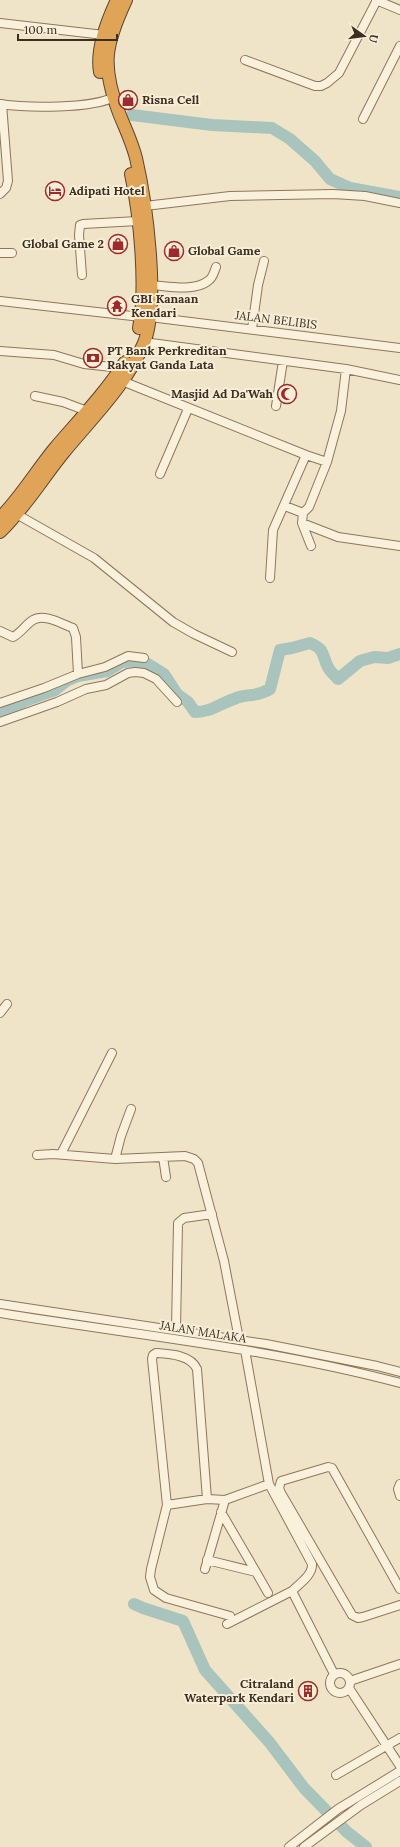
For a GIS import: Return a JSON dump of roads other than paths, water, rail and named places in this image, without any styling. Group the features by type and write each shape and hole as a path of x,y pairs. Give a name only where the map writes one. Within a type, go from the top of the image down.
{"highway":[{"path":"0,518 18,499 55,448 121,368 136,341 146,317 145,206 136,157 99,68 104,35 117,0"},
{"path":"0,532 18,515 53,466 122,381 144,342 151,285 145,262 128,161 111,99 108,77 108,52 117,20 126,0"}],"street":[{"path":"245,60 315,86 321,86 338,73 376,0 400,10"},
{"path":"0,23 104,35"},
{"path":"363,119 400,46"},
{"path":"0,194 6,188 8,180 1,104 38,107 111,99"},
{"path":"145,206 230,196 333,194 354,195 400,203"},
{"path":"82,275 79,234 80,226 83,224 138,221"},
{"path":"0,253 12,253"},
{"path":"252,329 258,285 264,261"},
{"path":"151,285 180,287 200,284 208,281 213,276 216,267"},
{"name":"JALAN BELIBIS","path":"0,301 252,329 400,348"},
{"path":"144,342 346,369 400,380"},
{"path":"0,350 54,355 84,364 121,368"},
{"path":"276,406 282,361"},
{"path":"311,546 302,523 303,513 310,507 327,462 341,411 346,369"},
{"path":"122,381 188,409 327,462"},
{"path":"35,396 63,402 87,411"},
{"path":"160,474 188,409"},
{"path":"270,578 273,530 278,516 285,506 306,455"},
{"path":"285,506 303,513"},
{"path":"18,515 94,558 173,622 232,652"},
{"path":"302,523 338,537 400,546"},
{"path":"0,631 13,636 21,633 32,620 42,618 73,628 76,637 78,674"},
{"path":"0,703 44,688 78,674 106,667 128,656 144,658"},
{"path":"0,722 57,702 86,689 106,685 128,673 135,672 144,673 156,679 177,702"},
{"path":"0,1013 7,1004"},
{"path":"61,1154 112,1053"},
{"path":"115,1159 121,1136 131,1109"},
{"path":"37,1155 61,1154 115,1159 188,1156 196,1160 224,1261 239,1339"},
{"path":"163,1157 166,1176"},
{"path":"176,1329 178,1223 184,1218 212,1214"},
{"name":"JALAN MALAKA","path":"0,1304 239,1339 370,1364 400,1372"},
{"name":"JALAN MALAKA","path":"0,1313 135,1333 245,1353 343,1368 400,1383"},
{"path":"135,1333 137,1323"},
{"path":"207,1499 197,1369 195,1364 187,1358 156,1353 153,1355 152,1360 167,1505 150,1578 154,1590 166,1598 230,1616"},
{"path":"227,1624 292,1591 308,1575 312,1568 312,1564 269,1484 245,1353"},
{"path":"400,1589 332,1468 328,1467 281,1481 279,1488 281,1493 352,1615 358,1618 363,1618 400,1605"},
{"path":"167,1505 207,1499 225,1500 269,1484"},
{"path":"400,1484 398,1489 400,1496"},
{"path":"205,1569 225,1500"},
{"path":"222,1512 268,1593"},
{"path":"207,1560 256,1572"},
{"path":"292,1591 334,1674"},
{"path":"334,1674 330,1682 333,1691 342,1693 349,1684 400,1664"},
{"path":"334,1674 346,1674 349,1684 397,1762"},
{"path":"336,1775 400,1738"},
{"path":"289,1847 338,1809 400,1771"},
{"path":"304,1847 361,1805 400,1781"}],"waterway":[{"path":"132,115 212,125 272,128 290,139 315,161 330,179 350,188 400,197"},
{"path":"0,714 27,700 55,690 66,681 78,676 107,671 122,662 136,661 148,664 164,674 177,694 188,702 195,712 201,712 239,697 260,694 270,689 280,650 310,643 319,648 329,669 338,679 360,661 374,657 388,658 400,654"},
{"path":"134,1604 183,1621 205,1670 270,1743 304,1788 347,1832 366,1847"}],"place":[{"name":"Risna Cell","path":"128,100"},
{"name":"Adipati Hotel","path":"55,191"},
{"name":"Global Game 2","path":"118,244"},
{"name":"Global Game","path":"174,251"},
{"name":"GBI Kanaan Kendari","path":"117,306"},
{"name":"PT Bank Perkreditan Rakyat Ganda Lata","path":"93,358"},
{"name":"Masjid Ad Da'Wah","path":"287,394"},
{"name":"Citraland Waterpark Kendari","path":"308,1691"}]}
